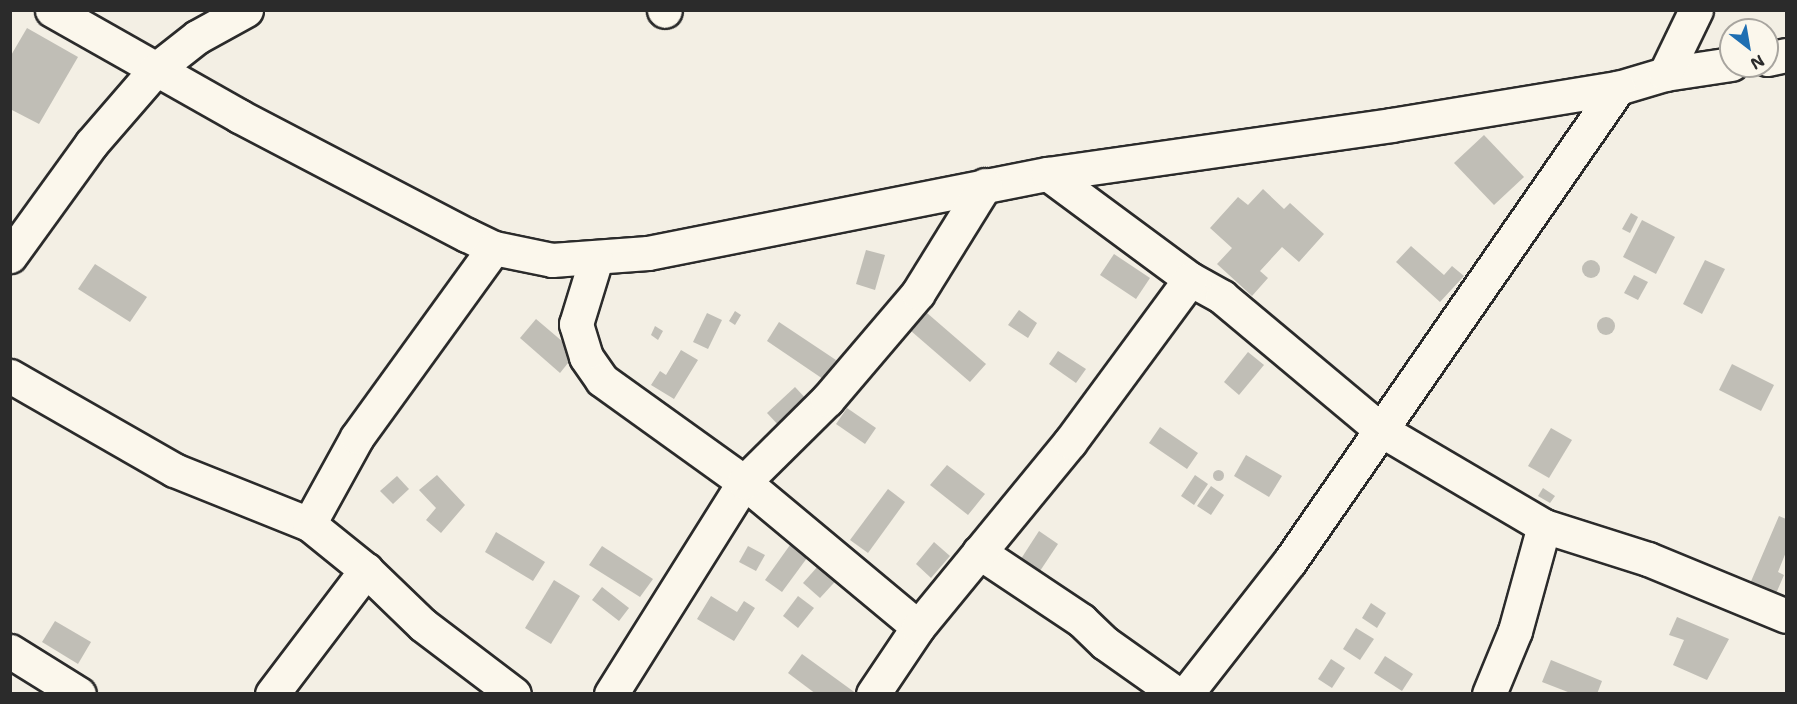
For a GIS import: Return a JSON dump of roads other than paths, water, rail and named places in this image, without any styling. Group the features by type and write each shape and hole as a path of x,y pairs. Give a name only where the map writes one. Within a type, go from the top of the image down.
{"street":[{"path":"52,10 154,70 495,248 552,260 596,259 697,244 1048,174 1391,125 1618,88 1665,74 1719,66"},
{"path":"10,256 91,144 154,70 197,37 246,10"},
{"path":"1665,74 1696,10"},
{"path":"1186,693 1290,561 1618,88"},
{"path":"1048,174 1190,279 1222,297 1381,430 1544,526 1648,559 1786,616"},
{"path":"610,693 744,482 827,400 918,293 985,185"},
{"path":"309,524 357,437 495,248"},
{"path":"596,259 576,324 586,357 602,380 744,482 918,627"},
{"path":"873,693 918,627 1084,423 1190,279"},
{"path":"10,376 174,470 309,524 366,570 423,625 514,693"},
{"path":"1489,693 1515,631 1544,526"},
{"path":"979,552 1081,620 1105,643 1177,693"},
{"path":"272,693 366,570"},
{"path":"10,651 79,693"}]}
